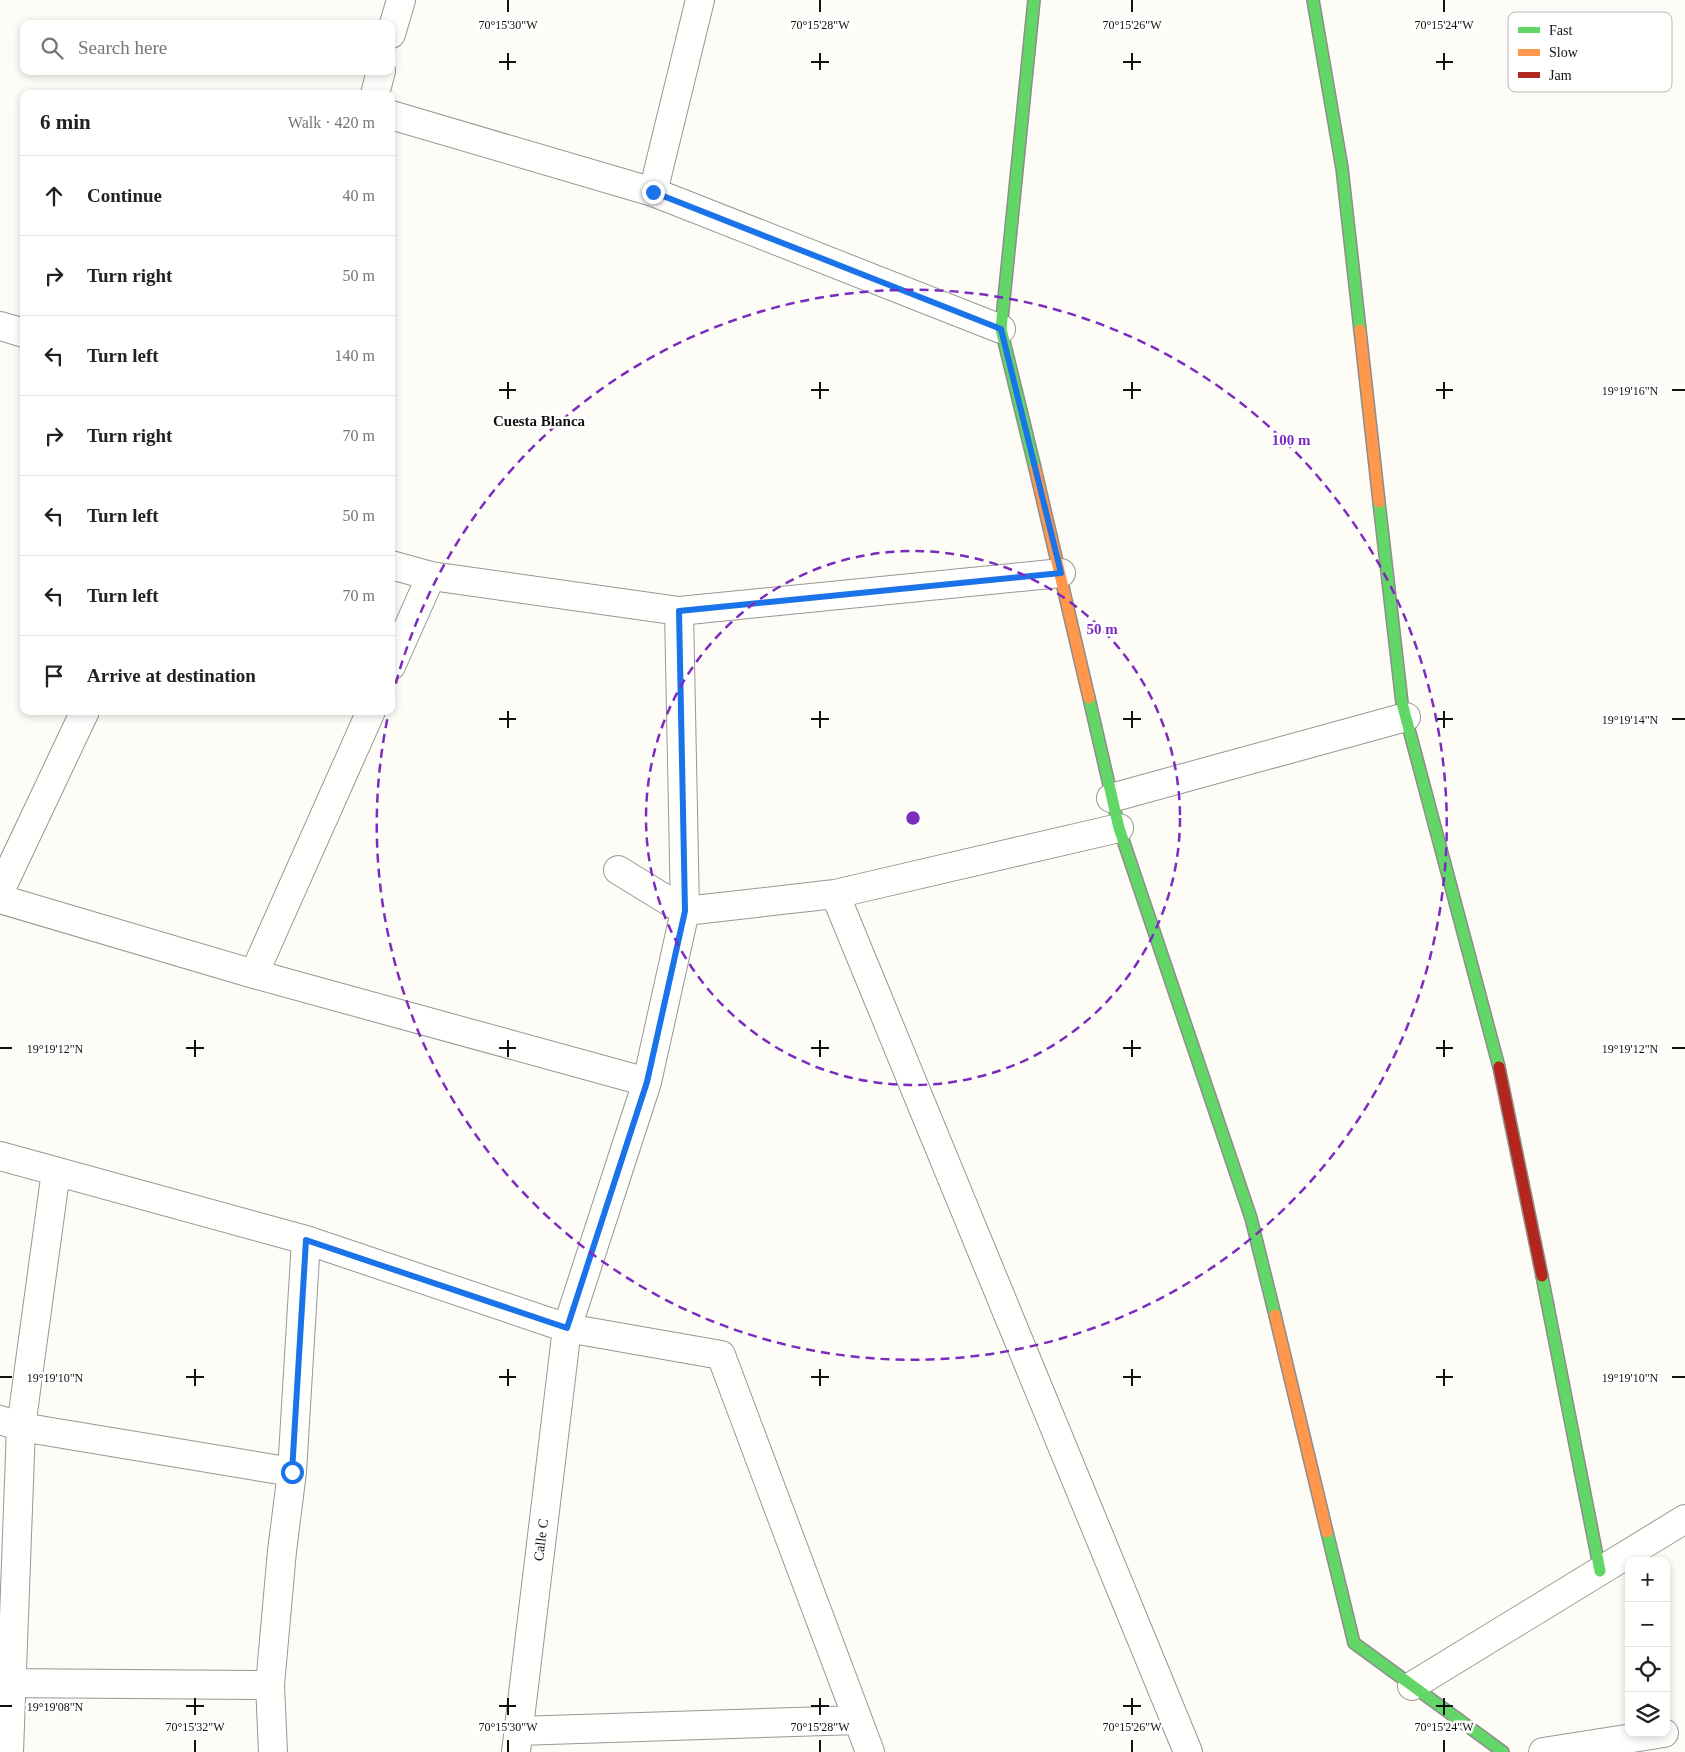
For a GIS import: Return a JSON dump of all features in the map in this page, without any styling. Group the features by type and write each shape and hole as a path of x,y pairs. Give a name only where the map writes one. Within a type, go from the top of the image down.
{"street":[{"path":"395,20 400,0"},
{"path":"653,192 700,0"},
{"path":"1034,0 1001,329 1061,573 1119,828 1251,1218 1354,1644 1503,1752"},
{"path":"1313,0 1342,168 1402,703 1504,1086 1600,1571"},
{"path":"376,90 380,75"},
{"path":"395,116 653,192 1001,329"},
{"path":"0,326 20,332"},
{"path":"395,566 431,576 679,611 1061,573"},
{"path":"395,657 431,576"},
{"name":"Calle C","path":"517,1742 567,1328 647,1082 685,911 679,611"},
{"path":"0,891 82,715"},
{"path":"254,974 369,715"},
{"path":"1111,798 1406,717"},
{"path":"618,870 685,911 835,894 1119,828"},
{"path":"835,894 1188,1752"},
{"path":"0,899 254,974 647,1082"},
{"path":"0,1156 306,1240 567,1328 721,1355 870,1752"},
{"path":"9,1752 6,1683 11,1423 56,1171"},
{"path":"273,1752 270,1686 282,1551 292,1472 306,1240"},
{"path":"11,1423 292,1472"},
{"path":"1412,1686 1685,1519"},
{"path":"6,1683 270,1686"},
{"path":"517,1742 858,1720"},
{"path":"1670,1732 1685,1730"},
{"path":"1543,1752 1639,1737"}],"traffic: fast":[{"path":"1034,0 1001,329 1035,468"},
{"path":"1313,0 1342,168 1360,330"},
{"path":"1379,502 1402,703 1499,1067"},
{"path":"1089,698 1119,828 1251,1218 1275,1315"},
{"path":"1542,1276 1600,1571"},
{"path":"1327,1532 1354,1643 1503,1752"}],"traffic: slow":[{"path":"1360,330 1379,502"},
{"path":"1035,468 1089,698"},
{"path":"1275,1315 1327,1532"}],"traffic: jam":[{"path":"1499,1067 1542,1276"}],"district":[{"name":"Cuesta Blanca","path":"539,421"}],"route":[{"path":"292,1472 306,1240 567,1328 647,1082 685,911 679,611 1061,573 1001,329 653,192"}]}
